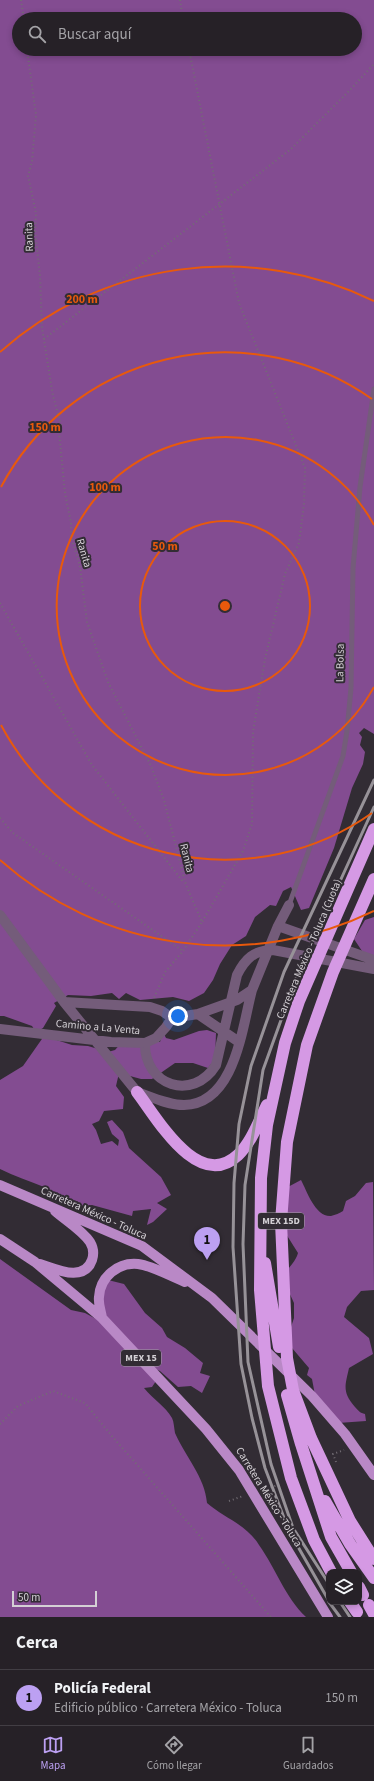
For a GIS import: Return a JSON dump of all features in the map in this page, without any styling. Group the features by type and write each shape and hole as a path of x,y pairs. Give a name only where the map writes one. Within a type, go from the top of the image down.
{"highway":[{"name":"Carretera México - Toluca (Cuota)","path":"329,1569 314,1540 293,1484 268,1386 260,1290 259,1230 263,1156 275,1087 285,1043 299,1001 374,829"},
{"name":"MEX 15D","path":"374,879 333,972 307,1045 287,1142 281,1222 286,1352 293,1390 311,1438 350,1521 374,1559"},
{"path":"137,1092 189,1157 195,1161 210,1165 218,1165 232,1160 243,1150 275,1087"},
{"name":"MEX 15D","path":"259,1230 286,1392 313,1481"},
{"path":"313,1481 331,1537 349,1569"},
{"path":"313,1481 350,1544 374,1578"}],"main road":[{"name":"Carretera México - Toluca","path":"0,1185 142,1246 212,1298 312,1396 345,1434 374,1475"},
{"path":"35,1262 73,1273 82,1271 90,1264 92,1259 92,1249 88,1239 46,1204"},
{"name":"Carretera México - Toluca","path":"0,1239 35,1262 102,1318 176,1395 239,1470 328,1617"},
{"path":"102,1318 99,1297 102,1283 111,1272 123,1266 130,1264 143,1265 196,1286"}],"street":[{"name":"La Bolsa","path":"278,926 289,904"},
{"path":"0,915 64,1002 137,1092 183,1105 191,1104 207,1098 221,1088 226,1080 239,1042 252,990 278,926 374,960"},
{"path":"145,1044 146,1057 156,1075 174,1085 195,1084 207,1077 216,1065 237,975 243,964 253,954 266,950 273,950 374,969"},
{"path":"64,1002 150,1008 162,1011 172,1018 198,1014 237,1000 252,990"},
{"path":"198,1014 239,1042"},
{"name":"Camino a La Venta","path":"0,1029 81,1039 145,1044 156,1038 172,1018"}],"lane":[{"name":"La Bolsa","path":"289,904 343,756 351,688 353,568 360,487 374,389"}],"path":[{"path":"21,0 23,12"},
{"path":"180,0 182,12"},
{"name":"Ranita","path":"28,56 36,116 28,176 36,213 35,231 40,275 41,317 53,396 61,425 59,432 65,493 71,523 70,536 80,566 87,622 108,682 152,766 164,800 186,885 202,922"},
{"path":"150,1008 165,972 183,951 202,922 243,851 252,824 253,732 264,659 285,574 300,543 304,504 305,468 239,303 190,56"},
{"path":"44,339 291,148 374,64"},
{"path":"0,604 92,765 186,885"},
{"path":"0,818 12,833 183,951"},
{"path":"0,1424 18,1406 53,1391 85,1403 111,1435 271,1617"}],"shaded area":[{"path":"0,0 374,0 374,734 364,728 359,733 362,737 360,745 365,752 363,764 352,788 334,848 309,908 301,910 291,887 283,891 276,906 270,905 255,917 246,936 232,945 220,964 213,980 204,993 189,1001 173,997 140,1000 126,993 119,999 112,993 91,996 68,995 54,1003 56,1006 43,1028 36,1032 32,1026 0,1016"},
{"path":"374,917 374,959 366,957 354,939 365,920"},
{"path":"207,1030 216,1033 215,1059 208,1068 193,1063 175,1063 152,1079 141,1079 119,1073 116,1086 124,1097 123,1109 104,1111 99,1121 92,1124 101,1144 112,1141 118,1146 119,1140 112,1134 107,1122 112,1120 123,1132 129,1148 161,1177 171,1195 157,1203 167,1209 153,1222 147,1225 151,1209 133,1211 132,1216 92,1205 79,1205 68,1201 47,1188 0,1169 0,1080 23,1066 44,1036 72,1045 88,1046 108,1052 115,1050 124,1040 160,1042 163,1032 166,1038 174,1040 199,1031"},
{"path":"301,1180 316,1208 325,1215 331,1216 343,1211 346,1201 355,1196 366,1183 373,1182 374,1290 361,1291 347,1307 344,1317 369,1338 373,1354 349,1368 346,1384 346,1393 348,1397 359,1411 365,1414 366,1421 338,1423 315,1395 312,1379 307,1375 309,1368 292,1348 289,1333 294,1318 294,1303 283,1279 298,1253 281,1226 286,1188"},
{"path":"0,1259 71,1310 85,1313 98,1320 100,1297 108,1280 124,1284 145,1313 162,1328 167,1337 185,1348 203,1363 200,1373 210,1376 202,1393 191,1386 178,1387 160,1371 150,1367 156,1381 152,1387 144,1388 172,1418 175,1433 179,1442 203,1484 207,1503 241,1526 254,1538 265,1554 286,1592 306,1617 0,1617"}],"railway":[{"path":"326,1596 289,1531 265,1468 252,1418 241,1364 233,1247 234,1183 239,1124 251,1066 284,972 374,780"},
{"path":"326,1579 293,1528 271,1464 248,1362 243,1244 245,1185 263,1070 298,973 374,807"},
{"path":"331,1605 340,1617"},
{"path":"342,1605 350,1617"}],"place":[{"name":"Policía Federal","path":"207,1260"}]}
